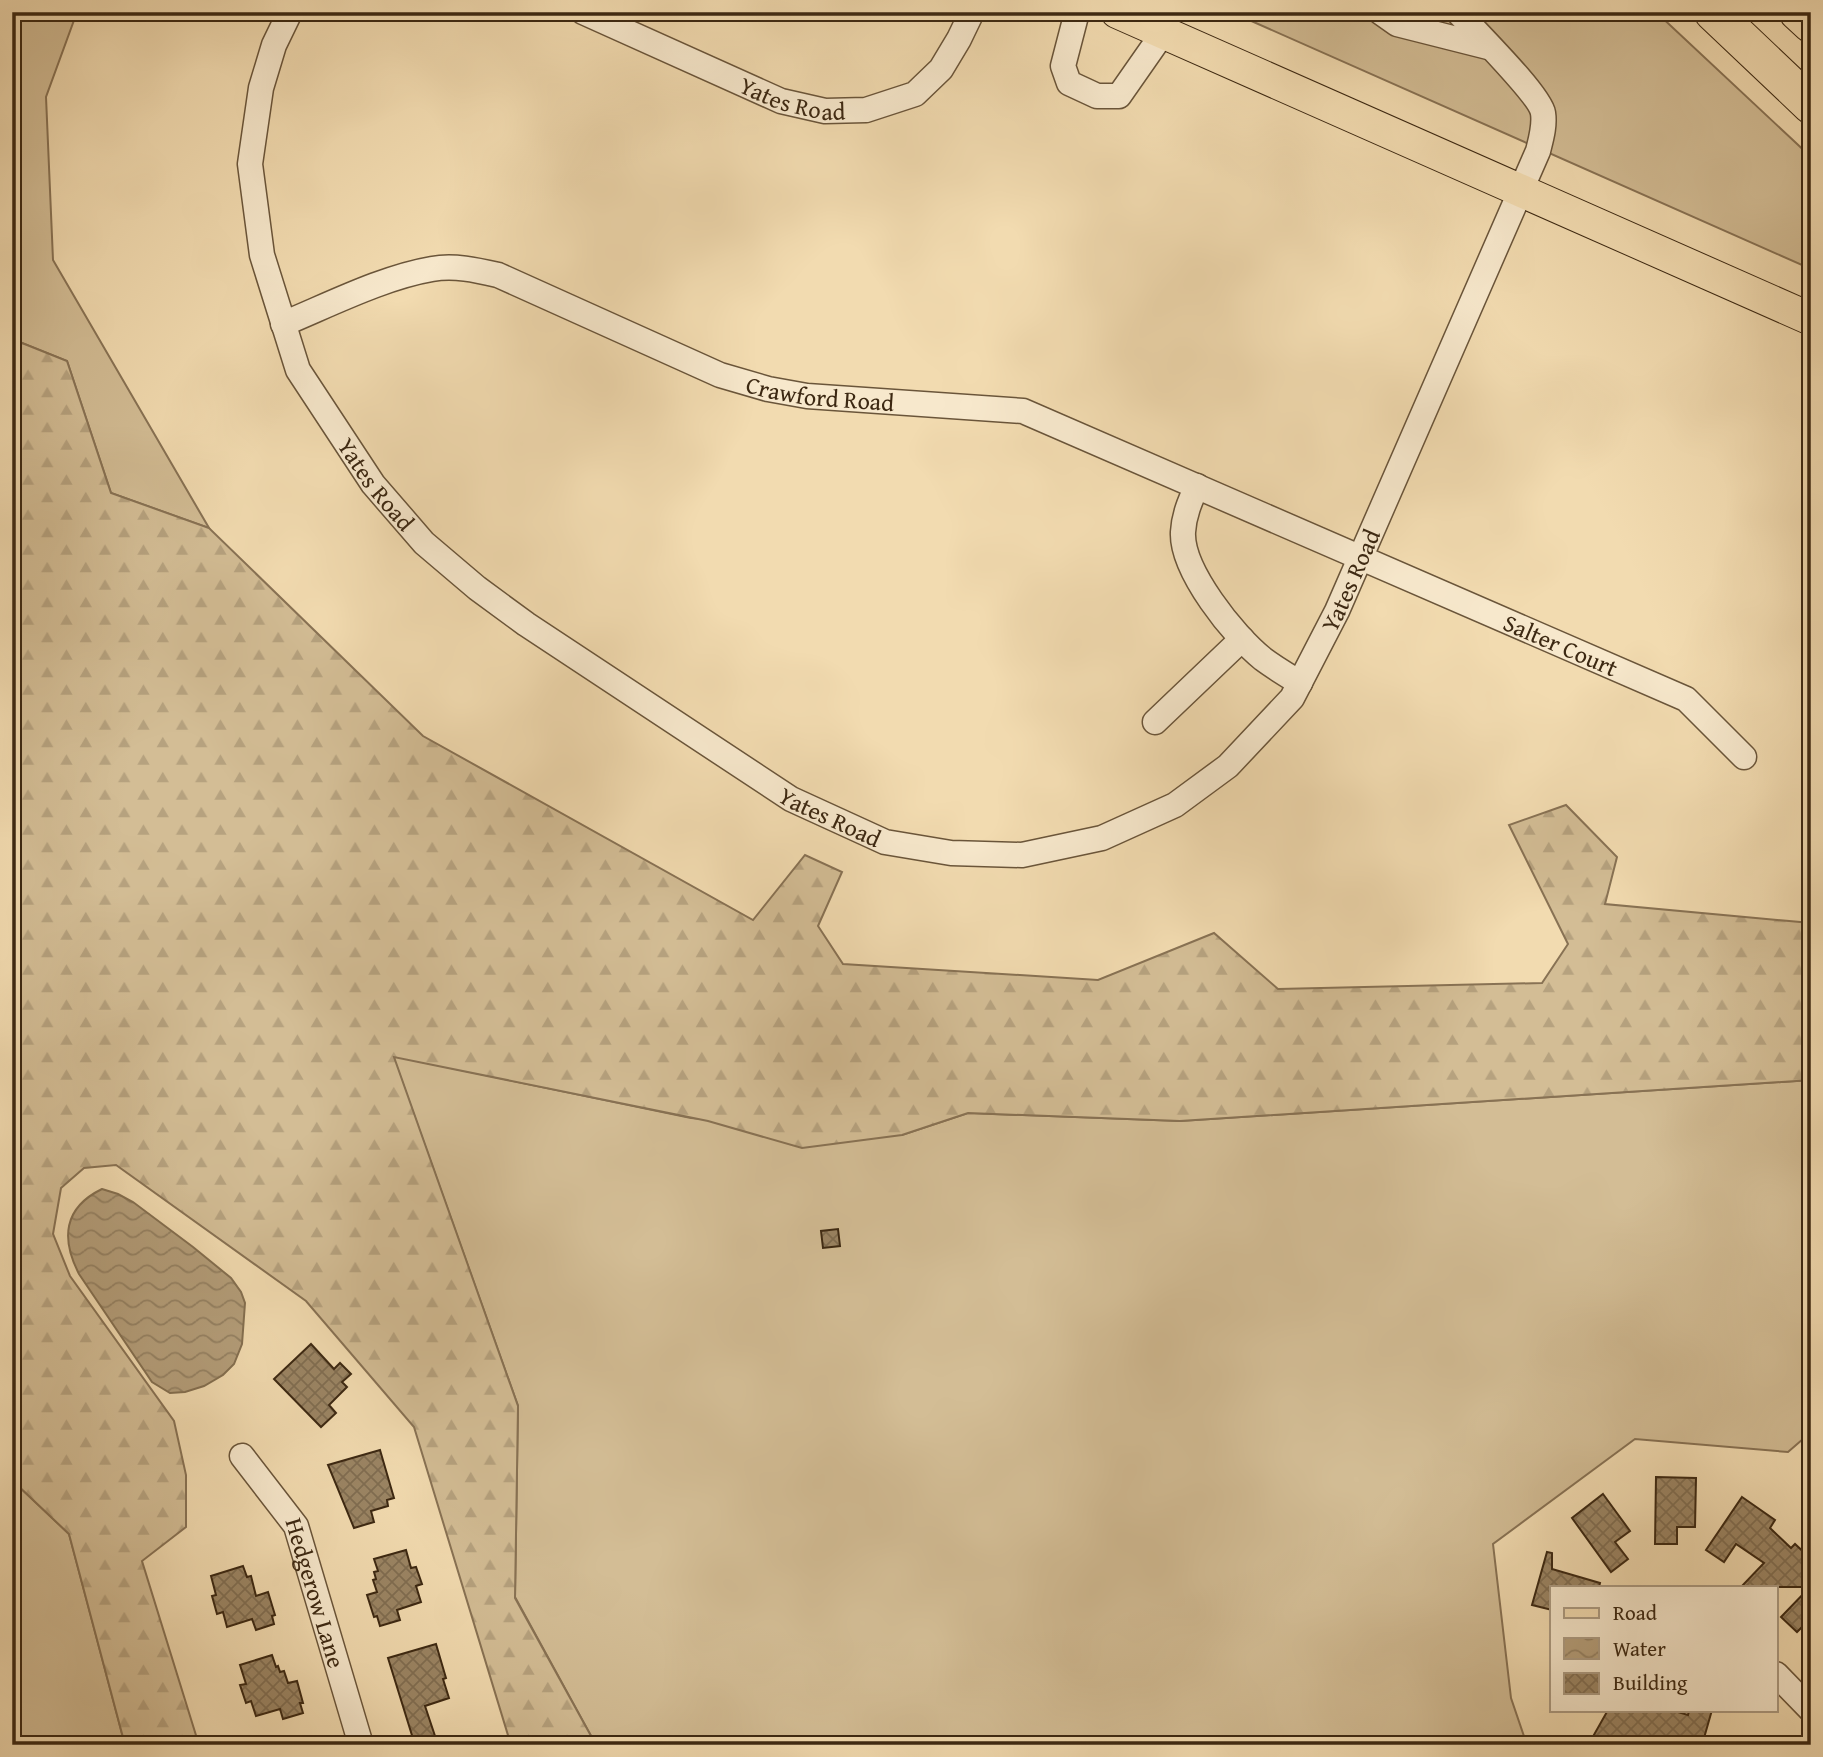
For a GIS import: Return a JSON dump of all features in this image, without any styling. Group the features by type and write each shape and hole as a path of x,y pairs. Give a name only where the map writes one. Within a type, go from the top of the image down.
{"highway":[{"path":"1713,12 1811,105"},
{"path":"1798,12 1811,24"}],"main road":[{"path":"1117,12 1811,319"}],"street":[{"name":"Yates Road","path":"290,12 274,45 261,88 250,164 262,255 298,370 373,484 424,543 477,588 526,624 791,799 886,842 951,853 1022,855 1102,838 1175,805 1228,766 1292,698 1300,683 1337,611 1538,151 1543,127 1542,110 1532,93 1458,12"},
{"name":"Yates Road","path":"583,12 781,101 825,111 866,110 915,94 941,69 960,39 972,12"},
{"path":"1077,12 1063,66 1069,83 1097,96 1119,96 1163,33"},
{"path":"1380,12 1397,24 1489,47"},
{"name":"Crawford Road","path":"283,324 397,279 434,268 464,268 498,275 720,375 768,389 807,396 1023,411 1361,557"},
{"path":"1197,485 1186,511 1182,535 1193,571 1216,607 1242,639 1263,659 1300,683"},
{"name":"Salter Court","path":"1361,557 1686,699 1744,757"},
{"path":"1155,722 1242,639"},
{"name":"Hedgerow Lane","path":"242,1456 296,1526 361,1745"},
{"path":"1778,1676 1811,1710"}],"green space":[{"path":"12,12 77,12 46,97 53,260 209,528 111,493 67,361 12,339"},
{"path":"1231,12 1656,12 1811,157 1811,269"},
{"path":"12,339 67,361 111,493 209,528 423,736 753,920 805,855 842,872 818,926 843,964 1098,980 1214,933 1278,989 1542,983 1568,944 1509,825 1566,805 1617,857 1605,904 1811,923 1811,1080 1180,1121 968,1113 902,1135 802,1148 708,1121 394,1057 518,1406 515,1598 596,1745 511,1745 414,1427 306,1301 116,1165 84,1168 61,1188 53,1234 70,1276 174,1421 186,1475 186,1527 142,1561 199,1745 125,1745 69,1534 12,1480"},
{"path":"393,1056 691,1118 902,1135 968,1113 1180,1121 1811,1080 1811,1432 1788,1452 1635,1439 1493,1544 1511,1698 1527,1745 596,1745 515,1597 518,1406"},
{"path":"12,1480 69,1534 125,1745 12,1745"}],"water":[{"path":"102,1189 133,1202 231,1278 241,1292 245,1303 242,1344 234,1364 223,1375 204,1386 185,1392 170,1393 152,1382 79,1274 70,1249 69,1226 79,1205"}],"building":[{"path":"838,1229 840,1246 823,1248 821,1231"},
{"path":"311,1344 334,1369 340,1363 351,1374 342,1382 347,1387 329,1405 336,1413 321,1427 274,1379"},
{"path":"380,1450 394,1498 387,1500 388,1506 371,1511 374,1522 354,1528 328,1465"},
{"path":"1656,1477 1696,1478 1695,1527 1677,1527 1677,1544 1655,1544"},
{"path":"1603,1494 1630,1531 1615,1542 1628,1559 1611,1572 1572,1518"},
{"path":"1742,1497 1775,1520 1770,1528 1791,1548 1795,1544 1811,1559 1811,1618 1797,1632 1781,1617 1810,1587 1742,1586 1764,1563 1736,1544 1724,1562 1706,1550"},
{"path":"406,1550 411,1568 416,1567 422,1584 416,1586 421,1602 397,1610 400,1620 380,1626 367,1595 377,1592 373,1580 376,1579 374,1572 378,1571 374,1559"},
{"path":"1547,1552 1552,1553 1552,1569 1600,1583 1599,1586 1550,1586 1550,1610 1532,1605"},
{"path":"243,1566 247,1577 251,1576 256,1596 268,1592 275,1615 272,1616 274,1624 256,1630 252,1619 227,1627 223,1612 217,1614 212,1596 216,1595 211,1576"},
{"path":"436,1644 449,1698 425,1706 438,1745 415,1745 388,1658"},
{"path":"272,1655 276,1667 278,1666 280,1672 284,1671 288,1683 297,1681 303,1713 283,1719 280,1709 256,1716 251,1701 246,1703 240,1685 246,1684 240,1665"},
{"path":"1607,1712 1678,1712 1688,1715 1689,1712 1711,1712 1702,1745 1600,1745 1591,1740"}]}
